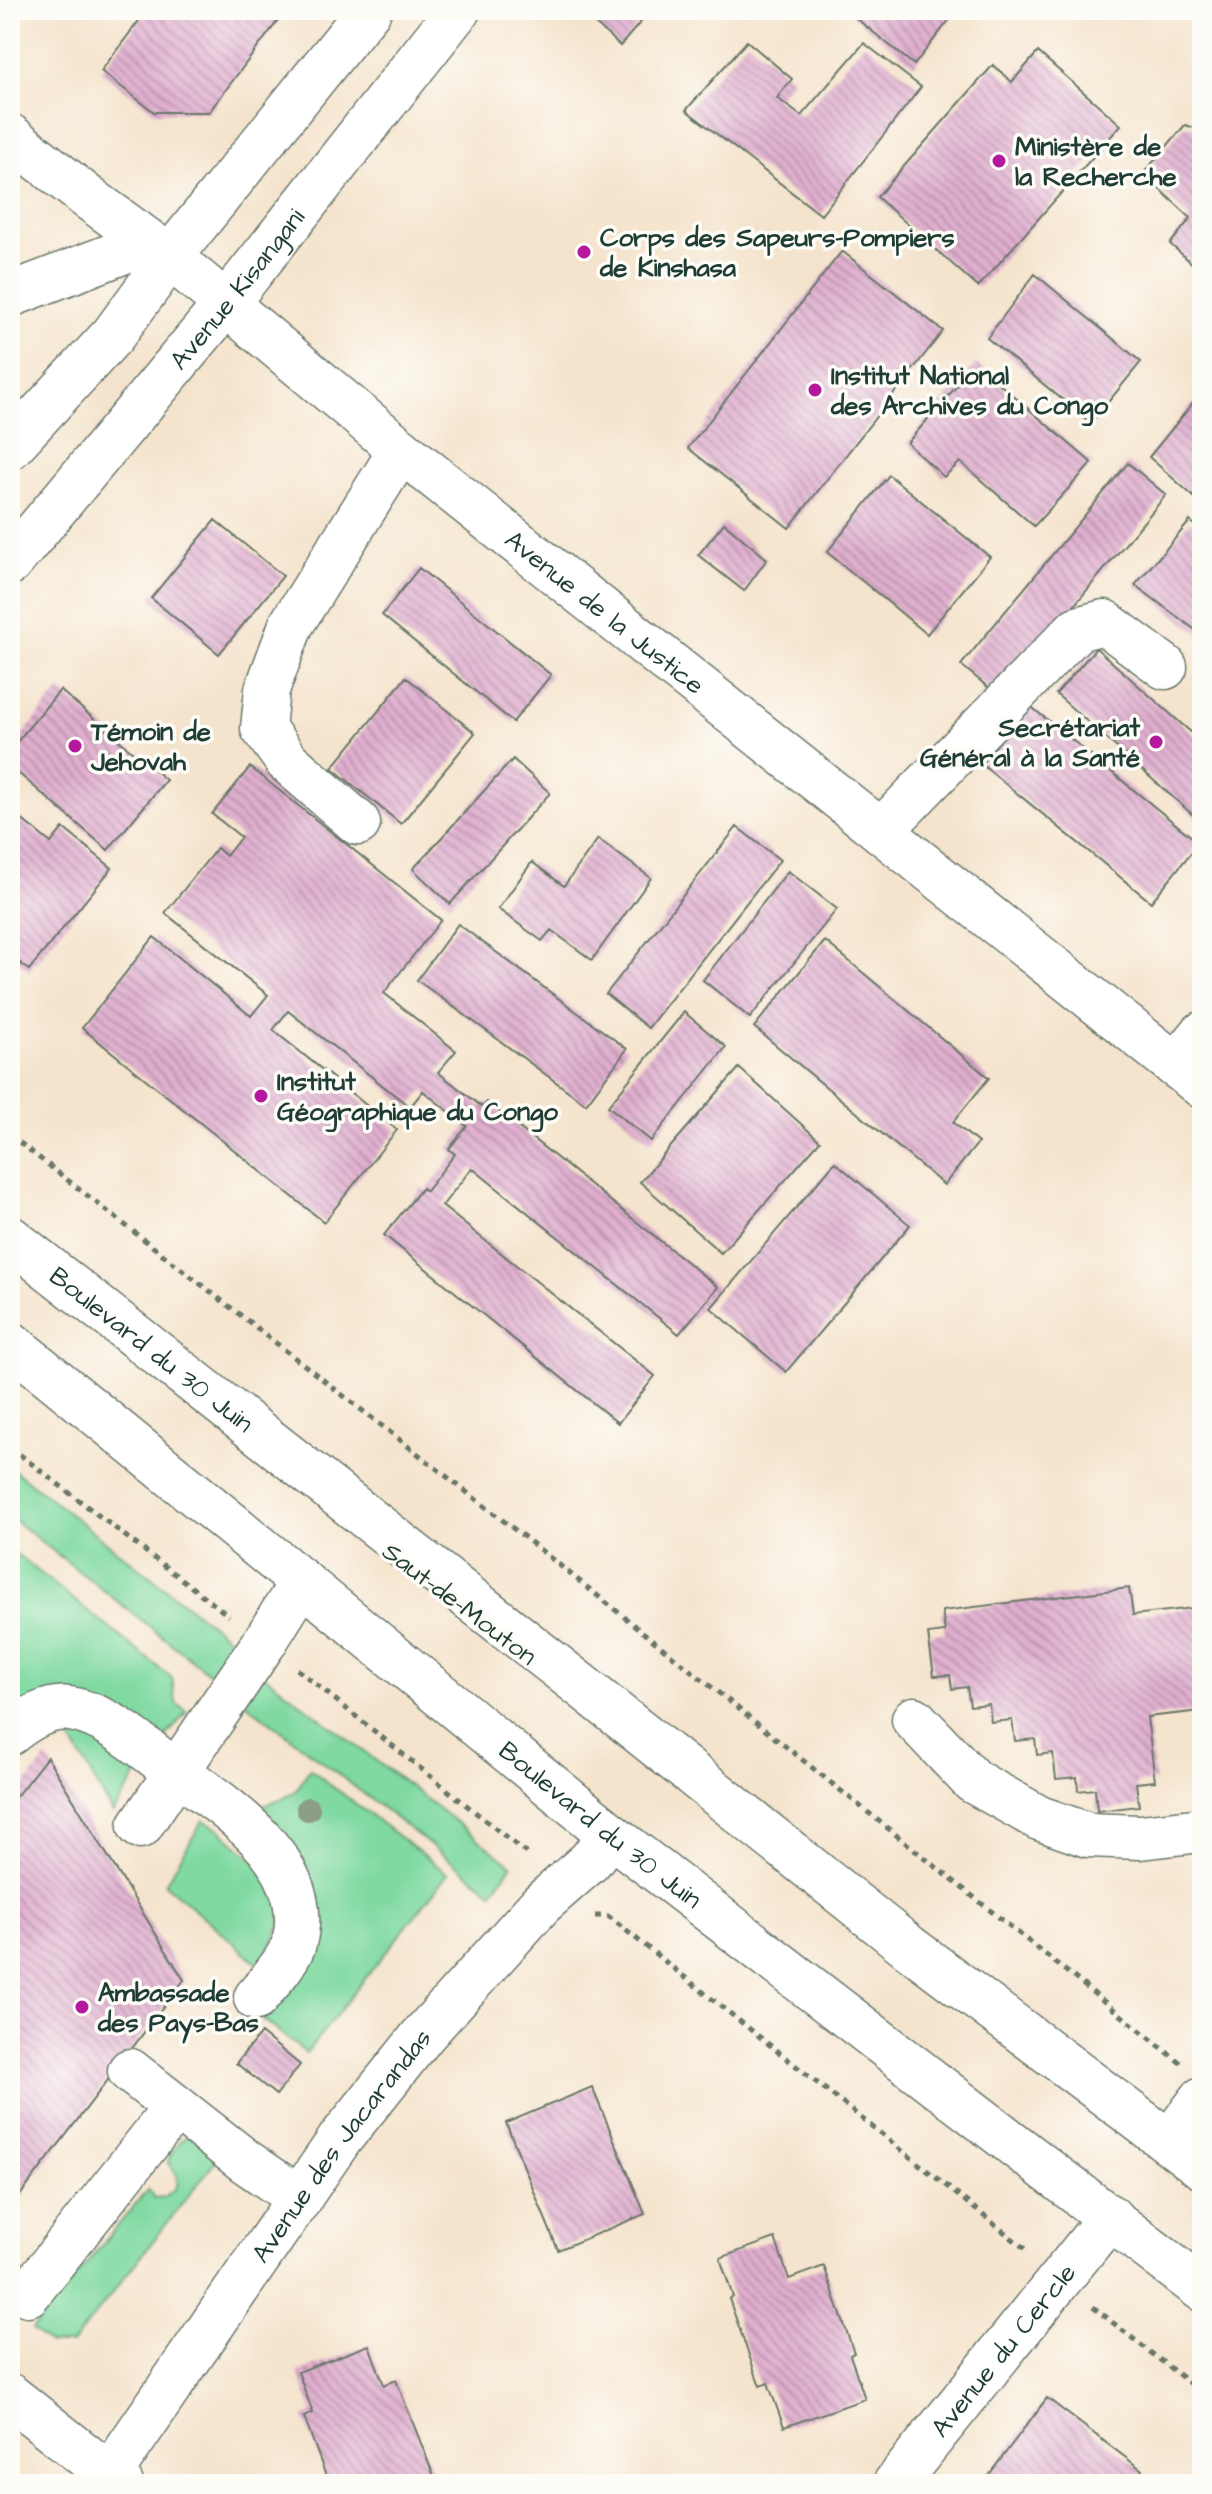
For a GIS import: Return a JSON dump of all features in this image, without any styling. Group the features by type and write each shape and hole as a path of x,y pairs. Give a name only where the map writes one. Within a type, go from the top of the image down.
{"main road":[{"path":"10,447 113,335 159,249 369,10"},
{"name":"Avenue Kisangani","path":"10,563 225,305 458,10"},
{"name":"Avenue de la Justice","path":"10,136 159,249 401,450 881,831 1193,1062"},
{"path":"10,295 159,249"},
{"path":"358,823 287,761 263,728 267,690 291,625 401,450"},
{"path":"881,831 1077,629 1104,622 1165,667"},
{"name":"Boulevard du 30 Juin","path":"10,1238 571,1677 909,1947 1186,2154"},
{"name":"Saut-de-Mouton","path":"10,1258 909,1947"},
{"path":"10,1327 861,2025"},
{"name":"Boulevard du 30 Juin","path":"10,1343 610,1834 1202,2289"},
{"path":"140,1826 302,1582"},
{"path":"10,1733 30,1716 68,1709 92,1716 124,1733 251,1828 288,1877 297,1910 293,1946 256,1998"},
{"path":"914,1719 973,1781 1039,1818 1088,1835 1140,1837 1202,1830"},
{"name":"Avenue des Jacarandas","path":"111,2481 340,2139 424,2034 541,1904 590,1861 610,1834"},
{"path":"130,2071 245,2161 300,2199"},
{"path":"1186,2154 1196,2085"},
{"path":"28,2294 176,2107"},
{"name":"Avenue du Cercle","path":"895,2484 1110,2217"},
{"path":"10,2396 111,2481"}],"path":[{"path":"10,1135 528,1540 1196,2085"},
{"path":"582,1917 608,1916 1037,2258"},
{"path":"1084,2300 1202,2393"}],"green space":[{"path":"10,1467 239,1646 214,1677 10,1517"},
{"path":"10,1549 172,1678 176,1703 187,1712 158,1746 10,1712"},
{"path":"264,1675 512,1865 492,1892 244,1702"},
{"path":"65,1729 95,1735 140,1770 113,1813"},
{"path":"310,1769 448,1874 306,2053 263,2019 300,1972 261,1809 295,1791"},
{"path":"203,1820 218,1828 271,1875 285,1915 261,1966 165,1884"},
{"path":"191,2134 218,2158 72,2344 49,2344 32,2330 148,2189 154,2198 164,2197 177,2187 177,2176 168,2163 169,2158 179,2142"}],"building":[{"path":"147,10 286,10 209,112 154,112 101,71"},
{"path":"580,10 651,10 620,46"},
{"path":"846,10 957,10 914,65"},
{"path":"747,41 792,79 777,98 801,116 864,43 921,87 821,215 686,110"},
{"name":"Ministère de la Recherche","path":"1038,52 1121,125 978,287 877,197 993,65 1012,82"},
{"path":"1185,125 1202,130 1202,272 1170,244 1191,218 1143,174"},
{"name":"Institut National des Archives du Congo","path":"842,251 943,331 789,528 688,448"},
{"path":"1035,274 1141,362 1091,423 987,338"},
{"path":"976,364 1092,463 1034,526 960,462 944,477 907,443"},
{"path":"1193,403 1202,411 1202,504 1149,457"},
{"path":"1128,463 1166,495 999,696 961,665"},
{"path":"889,475 990,557 927,634 827,552"},
{"path":"215,520 283,576 219,654 151,598"},
{"path":"1190,521 1202,531 1202,635 1135,585"},
{"path":"724,523 767,559 744,591 698,555"},
{"path":"419,568 551,675 513,722 382,615"},
{"path":"1096,648 1202,742 1202,823 1056,694"},
{"path":"406,677 475,733 401,824 332,768"},
{"path":"60,690 166,780 108,850 10,766 10,750"},
{"path":"1029,705 1199,843 1151,902 981,764"},
{"path":"513,759 550,793 450,904 413,869"},
{"name":"Institut Géographique du Congo","path":"250,767 441,920 384,993 456,1051 438,1072 482,1107 487,1102 718,1287 679,1334 472,1168 442,1206 655,1376 618,1423 384,1235 422,1188 426,1191 455,1154 449,1149 467,1126 423,1091 410,1107 288,1011 273,1030 397,1130 324,1222 82,1028 154,937 251,1016 268,995 165,913 217,848 226,856 241,837 212,814"},
{"path":"10,810 51,843 63,828 112,868 29,970 10,955"},
{"path":"737,827 780,860 648,1028 606,994"},
{"path":"598,839 651,878 592,960 551,930 542,941 498,909 532,862 564,886"},
{"path":"788,871 837,909 750,1018 703,980"},
{"path":"458,924 627,1049 586,1104 417,980"},
{"path":"825,941 989,1078 953,1122 978,1143 944,1185 754,1027"},
{"path":"684,1012 726,1047 651,1141 608,1106"},
{"path":"739,1068 820,1141 721,1253 640,1182"},
{"path":"835,1162 910,1225 786,1372 711,1308"},
{"path":"1129,1588 1133,1615 1202,1607 1202,1711 1147,1717 1155,1781 1136,1783 1139,1806 1097,1811 1095,1789 1078,1791 1077,1777 1056,1779 1053,1753 1037,1755 1035,1739 1015,1741 1012,1720 991,1722 989,1704 970,1706 967,1687 952,1689 950,1675 934,1676 928,1634 945,1632 942,1611"},
{"path":"47,1757 184,1980 18,2198 10,2192 10,1804"},
{"path":"261,2033 300,2065 276,2095 236,2063"},
{"path":"592,2087 645,2214 558,2250 506,2123"},
{"path":"775,2238 789,2279 824,2266 854,2353 850,2355 865,2399 784,2427 768,2383 760,2386 729,2299 733,2297 720,2258"},
{"path":"369,2345 384,2385 396,2380 435,2479 422,2484 329,2484 304,2417 313,2413 298,2372"},
{"path":"1047,2398 1142,2470 1132,2484 982,2484"}],"place":[{"name":"Ministère de la Recherche","path":"999,161"},
{"name":"Corps des Sapeurs-Pompiers de Kinshasa","path":"584,252"},
{"name":"Institut National des Archives du Congo","path":"815,390"},
{"name":"Secrétariat Général à la Santé","path":"1156,742"},
{"name":"Témoin de Jehovah","path":"75,746"},
{"name":"Institut Géographique du Congo","path":"261,1096"},
{"name":"Ambassade des Pays-Bas","path":"82,2007"}]}
